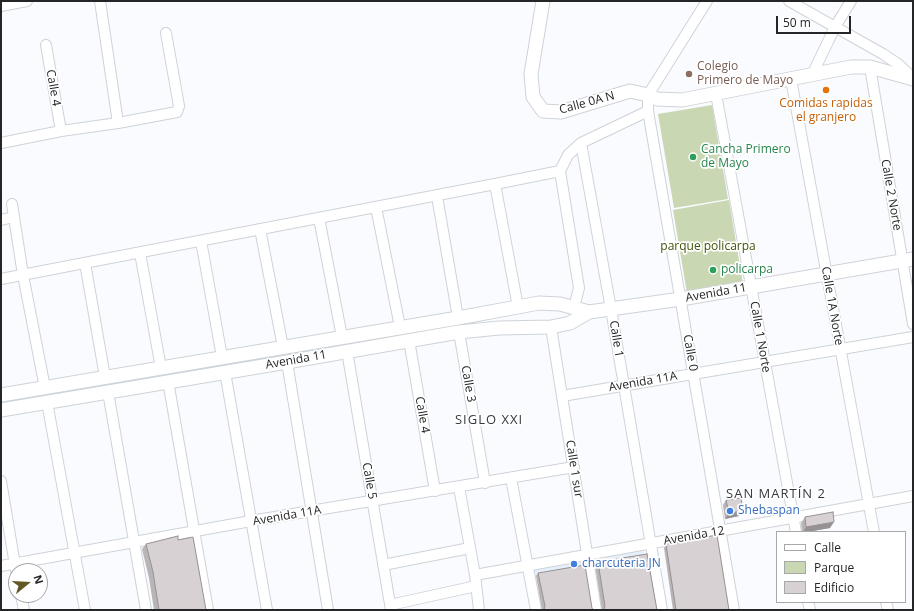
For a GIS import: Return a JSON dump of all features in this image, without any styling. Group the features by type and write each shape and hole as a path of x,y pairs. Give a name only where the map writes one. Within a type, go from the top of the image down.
{"street":[{"path":"1,6 27,1"},
{"path":"100,1 118,123"},
{"name":"Calle 0A N","path":"543,1 531,74 533,97 543,111 562,112 630,91 648,95"},
{"path":"707,1 648,95 657,99 682,100 851,67 870,67 913,78"},
{"path":"789,1 883,54 898,64 913,78"},
{"path":"812,75 835,27 851,1"},
{"path":"1,141 118,123 177,112 179,106 166,33"},
{"name":"Calle 4","path":"46,45 61,131"},
{"name":"Calle 2 Norte","path":"870,67 908,260 913,324"},
{"name":"Calle 1A Norte","path":"791,79 874,531"},
{"name":"Calle 1 Norte","path":"716,94 796,531"},
{"name":"Calle 0","path":"648,95 648,111 734,610"},
{"path":"574,307 578,288 560,171 568,155 581,142 648,111"},
{"name":"Calle 1","path":"581,142 662,610"},
{"path":"1,279 437,196 560,171"},
{"path":"495,184 518,307"},
{"path":"437,196 458,318"},
{"path":"12,204 23,275 45,388"},
{"path":"376,207 400,327"},
{"path":"1,220 14,217"},
{"path":"319,218 342,337"},
{"path":"260,229 283,347"},
{"path":"201,241 222,357"},
{"path":"140,252 161,368"},
{"name":"Avenida 11","path":"1,410 459,332 499,328 551,327 570,323 589,312 681,299 908,260"},
{"path":"85,263 105,377"},
{"name":"Avenida 11","path":"1,395 539,303 560,304 589,312"},
{"name":"Calle 1 sur","path":"551,327 596,610"},
{"name":"Calle 3","path":"459,332 485,483"},
{"name":"Avenida 11A","path":"562,396 913,337"},
{"name":"Calle 4","path":"409,340 435,491"},
{"name":"Calle 5","path":"347,351 391,607"},
{"path":"287,362 328,610"},
{"path":"225,372 267,610"},
{"path":"168,381 208,610"},
{"path":"108,392 146,610"},
{"path":"47,402 85,610"},
{"name":"Avenida 11A","path":"32,563 75,552 574,467"},
{"path":"511,478 536,610"},
{"path":"1,482 15,563"},
{"path":"459,487 475,575 479,610"},
{"name":"Avenida 12","path":"475,575 913,496"},
{"path":"383,565 470,548"},
{"path":"391,607 476,586"}],"shaded area":[{"path":"643,545 645,557 594,565 593,554"},
{"path":"580,557 582,568 530,577 528,566"}],"green space":[{"name":"Cancha Primero de Mayo","path":"712,105 728,199 674,208 658,114"},
{"name":"parque policarpa","path":"729,200 743,284 687,293 673,210"}],"building":[{"path":"741,498 743,511 729,513 726,500"},
{"path":"833,512 834,522 806,527 805,517"},
{"path":"717,535 729,610 676,610 666,544"},
{"path":"178,536 178,540 193,537 206,610 159,610 153,572 146,544"},
{"path":"647,554 657,610 603,610 605,606 598,562"},
{"path":"585,565 593,610 544,610 545,606 538,573"}],"place":[{"name":"Colegio Primero de Mayo","path":"689,74"},
{"name":"Comidas rapidas el granjero","path":"826,90"},
{"name":"Cancha Primero de Mayo","path":"693,157"},
{"name":"policarpa","path":"713,270"},
{"name":"Shebaspan","path":"730,511"},
{"name":"charcuteria JN","path":"574,564"}],"district":[{"name":"SIGLO XXI","path":"489,420"},
{"name":"SAN MARTÍN 2","path":"776,494"}]}
